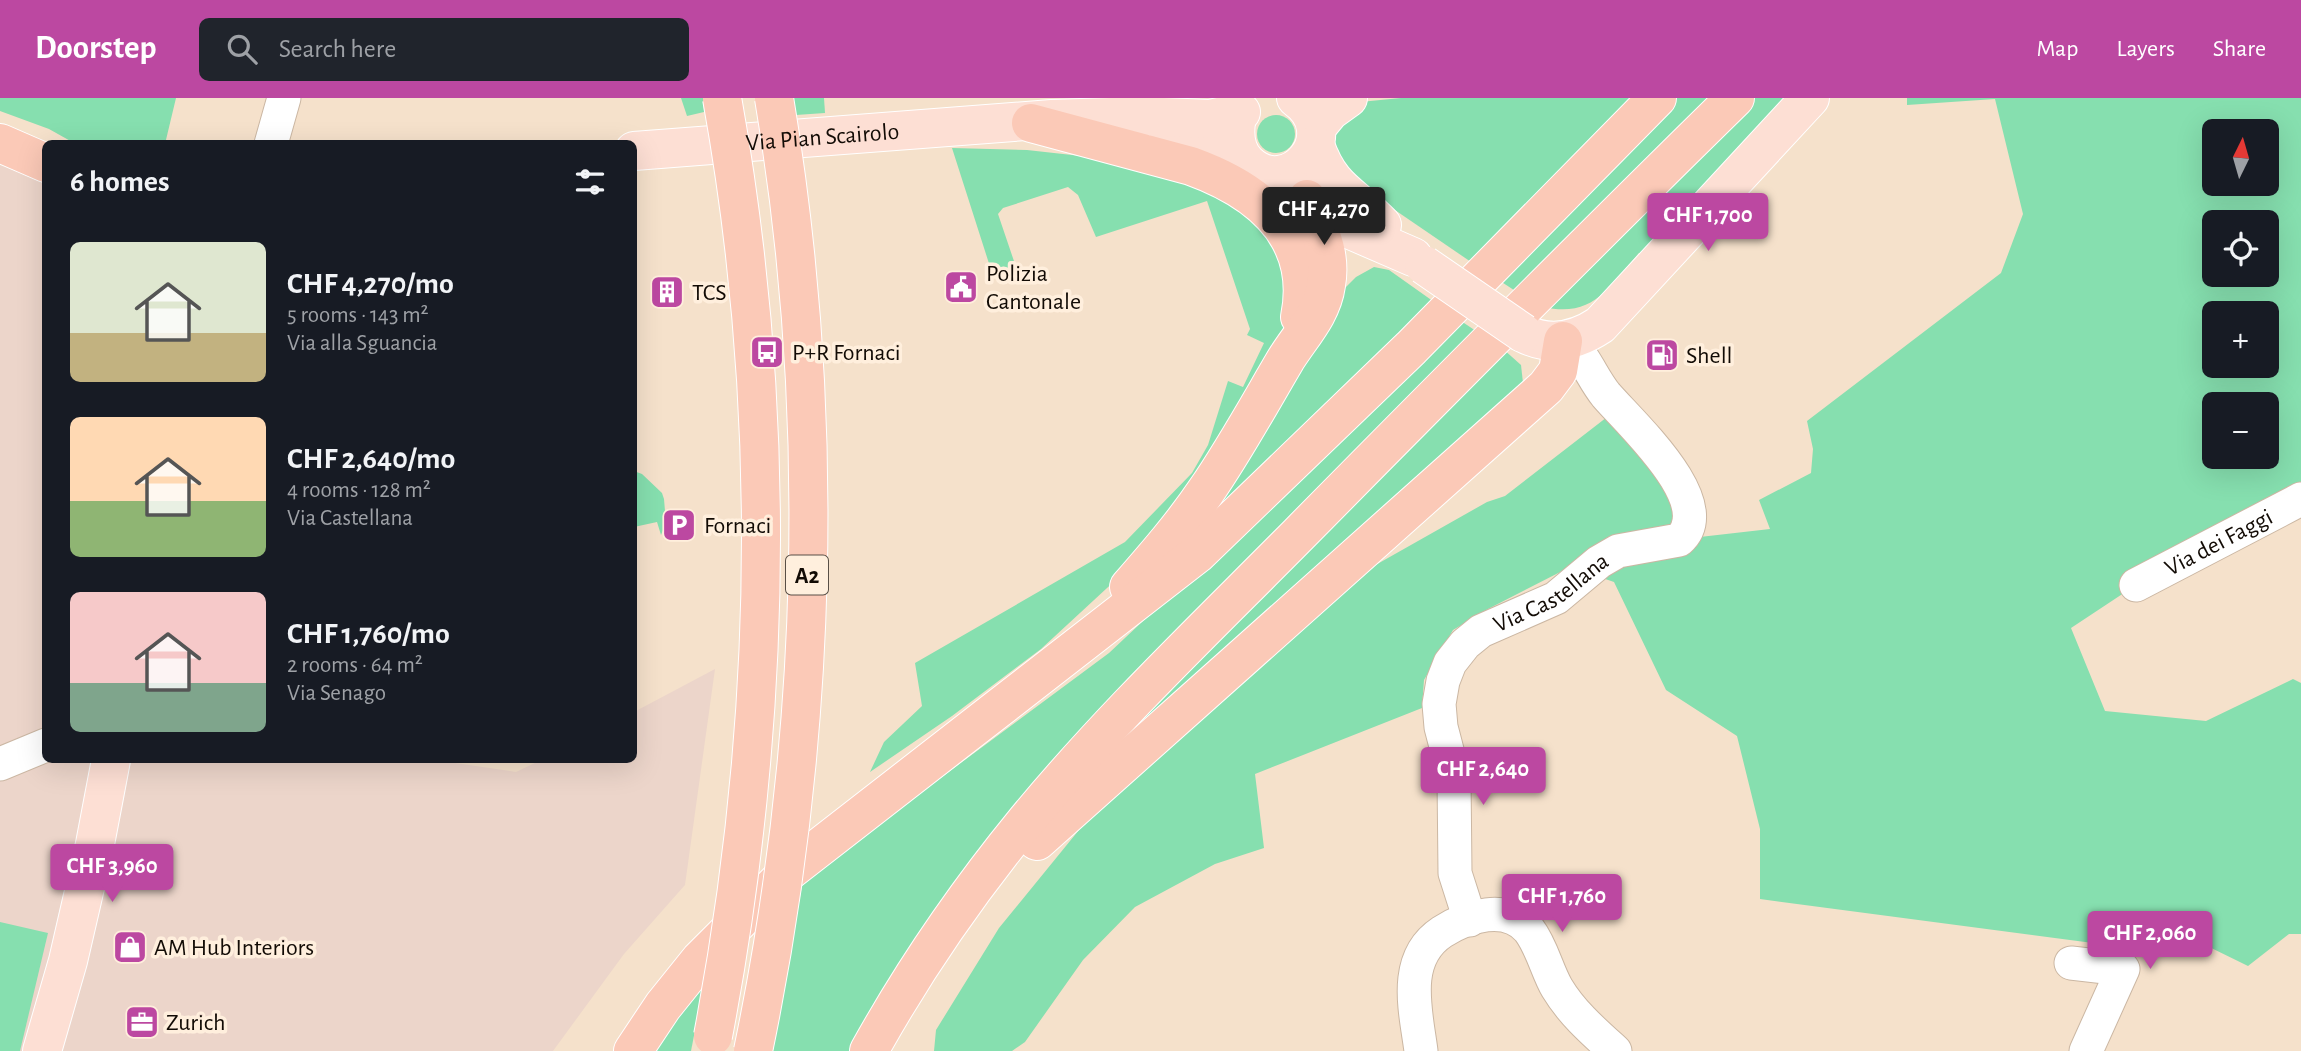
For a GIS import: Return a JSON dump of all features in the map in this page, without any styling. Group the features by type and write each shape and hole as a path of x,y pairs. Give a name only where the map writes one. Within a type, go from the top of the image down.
{"highway":[{"name":"A2","path":"712,1044 737,897 751,778 759,659 762,543 760,423 751,304 737,186 722,98"},
{"name":"A2","path":"753,1051 776,924 794,793 804,671 808,557 806,422 801,327 789,203 774,98"},
{"path":"633,1051 663,1006 700,960 789,871 1198,554 1411,348 1657,98"},
{"path":"877,1036 917,970 988,868 1104,733 1489,341 1735,98"},
{"path":"1020,122 1191,166 1213,174 1252,197 1277,220 1294,245 1300,260 1303,300 1294,346"},
{"path":"0,143 42,161"},
{"path":"1042,673 1108,610 1184,523 1207,491 1294,346 1322,305 1328,268 1325,241 1307,199"},
{"path":"877,1036 1025,853 1056,822 1546,387 1558,370 1563,341"}],"main road":[{"path":"1271,174 1294,171 1303,164 1309,124 1348,98"},
{"path":"1245,119 1250,166 1271,174 1353,231 1418,261 1523,332 1542,340 1563,341 1590,331 1611,315 1810,98"},
{"name":"Via Pian Scairolo","path":"637,151 1020,122 1180,135 1245,119"},
{"path":"1309,124 1320,160 1336,185 1370,211 1418,261"},
{"path":"50,1045 110,763"}],"street":[{"path":"272,140 284,98"},
{"name":"Via Castellana","path":"1470,920 1455,873 1454,777 1441,727 1439,704 1450,663 1465,644 1481,631 1556,598 1599,562 1618,551 1679,540 1685,535 1690,524 1689,502 1666,462 1605,394 1582,357 1563,341"},
{"name":"Via dei Faggi","path":"2136,585 2301,499"},
{"path":"0,764 42,747"},
{"path":"1421,1051 1413,990 1414,972 1425,950 1440,934 1486,914 1504,914 1529,930 1563,997 1588,1027 1615,1051"},
{"path":"2071,963 2123,969 2085,1051"}],"shaded area":[{"path":"0,165 42,181 42,763 455,763 516,772 535,763 637,763 637,710 715,669 685,885 624,954 553,1051 0,1051"}],"green space":[{"path":"0,98 176,98 166,140 69,140 49,129 0,111"},
{"path":"681,98 703,98 704,112 687,116"},
{"path":"792,98 824,98 825,113 796,115"},
{"path":"1401,98 1640,98 1474,264 1348,178 1336,160 1333,133 1360,102"},
{"path":"1675,98 1716,98 1520,294 1497,279"},
{"path":"1752,98 1786,98 1647,253 1639,253 1608,288 1588,304 1560,309 1543,307"},
{"path":"1907,98 2301,98 2301,509 2136,585 2071,628 2105,711 2206,721 2293,679 2301,683 2301,934 2289,934 2248,966 2197,941 2146,950 1760,899 1760,829 1737,736 1666,690 1614,582 1570,567 1453,630 1424,680 1422,708 1255,774 1264,848 1215,864 1135,907 1083,960 1025,1042 1012,1051 934,1051 936,1030 999,928 1114,787 1349,580 1487,502 1505,496 1611,414 1665,473 1691,538 1770,529 1759,500 1811,473 1813,449 1807,421 2001,273 2023,214 1995,99 1907,105"},
{"path":"1276,115 1290,120 1295,134 1290,148 1276,153 1262,148 1257,134 1262,120"},
{"path":"952,148 1027,150 1099,158 1216,184 1283,245 1289,323 1229,431 1133,564 1041,649 952,716 870,772 884,742 922,706 915,663 1125,542 1192,473 1208,445 1228,381 1243,387 1264,343 1247,335 1250,329 1207,201 1096,237 1078,195 1068,187 1003,208 998,214 1017,270 993,276"},
{"path":"1374,267 1389,270 1437,304 1172,560 1344,289 1356,277"},
{"path":"1458,319 1479,333 1359,452 853,1051 773,1051 803,880 1109,653"},
{"path":"1502,348 1521,365 1523,383 1104,761 1130,723"},
{"path":"637,472 662,493 666,523 661,535 657,522 637,526"},
{"path":"0,922 48,933 20,1051 0,1051"},
{"path":"705,979 691,1051 650,1051"}],"place":[{"name":"Polizia Cantonale","path":"961,287"},
{"name":"TCS","path":"667,292"},
{"name":"P+R Fornaci","path":"767,352"},
{"name":"Shell","path":"1662,355"},
{"name":"Fornaci","path":"679,525"},
{"name":"AM Hub Interiors","path":"130,947"},
{"name":"Zurich","path":"142,1022"}]}
